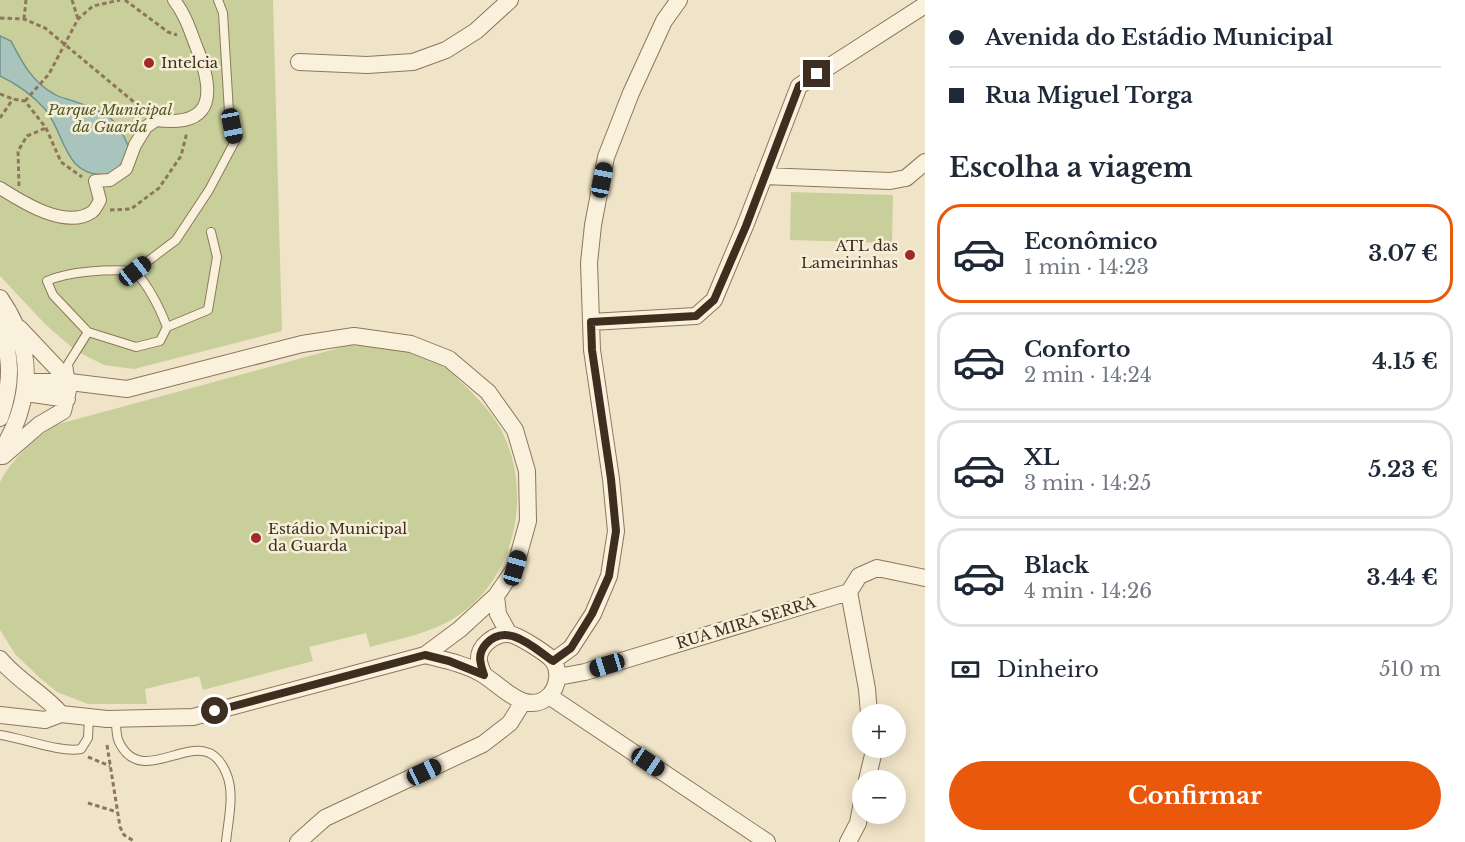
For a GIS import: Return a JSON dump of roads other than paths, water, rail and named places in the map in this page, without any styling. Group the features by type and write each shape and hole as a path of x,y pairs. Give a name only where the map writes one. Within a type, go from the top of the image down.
{"street":[{"path":"0,188 20,201 54,216 79,216 93,211 100,200 95,181 110,180 126,169 135,145 146,127 156,120 175,122 191,118 204,107 209,90 206,70 182,10 174,0"},
{"path":"299,62 367,65 413,62 446,50 476,31 510,0"},
{"path":"425,655 449,661 484,675 492,683 523,702 537,702 549,696 555,687 555,669 592,614 609,576 616,531 611,479 592,350 589,263 593,225 606,157 631,93 664,21 679,0"},
{"path":"591,322 696,316 714,300 799,86 925,5"},
{"path":"764,176 890,181 906,178 925,162"},
{"path":"0,298 19,328 70,382"},
{"path":"0,321 9,350 12,386 19,414 0,457"},
{"path":"0,418 25,356 19,328"},
{"path":"0,715 45,720 61,714 112,719 193,717 425,655 460,629 496,596 515,568 528,521 527,471 515,430 488,392 449,359 411,344 354,336 302,344 127,388 70,382 35,382 12,386"},
{"path":"0,457 39,425 63,411 70,382"},
{"path":"12,386 33,394 66,399"},
{"name":"RUA MIRA SERRA","path":"555,669 585,672 849,592 859,576 877,568 925,578"},
{"path":"849,592 868,704"},
{"path":"496,596 498,614 509,634"},
{"path":"484,675 479,659 483,647 493,637 509,634 519,638 555,669"},
{"path":"0,659 8,669 48,699 61,714"},
{"path":"549,696 767,842"},
{"path":"298,842 325,818 483,744 510,723 523,702"},
{"path":"848,842 858,824"}],"lane":[{"path":"135,271 176,240 209,190 235,141 229,112 223,13 218,0"},
{"path":"167,327 157,302 135,271 114,269 59,275 47,281 53,296 88,332 136,347 160,341 167,327 208,310 217,257 211,232"},
{"path":"70,382 68,364 88,332"},
{"path":"0,735 70,751 81,749 88,738 89,717"},
{"path":"112,719 118,741 131,757 150,762 203,749 218,757 229,779 230,799 226,842"}],"water":[{"path":"0,36 11,41 28,71 46,89 59,97 95,109 115,123 129,148 117,170 102,175 89,173 72,160 45,109 24,90 0,76"}],"place":[{"name":"Intelcia","path":"149,63"},
{"name":"ATL das Lameirinhas","path":"910,255"},
{"name":"Estádio Municipal da Guarda","path":"256,538"}],"park label":[{"name":"Parque Municipal da Guarda","path":"110,118"}]}
